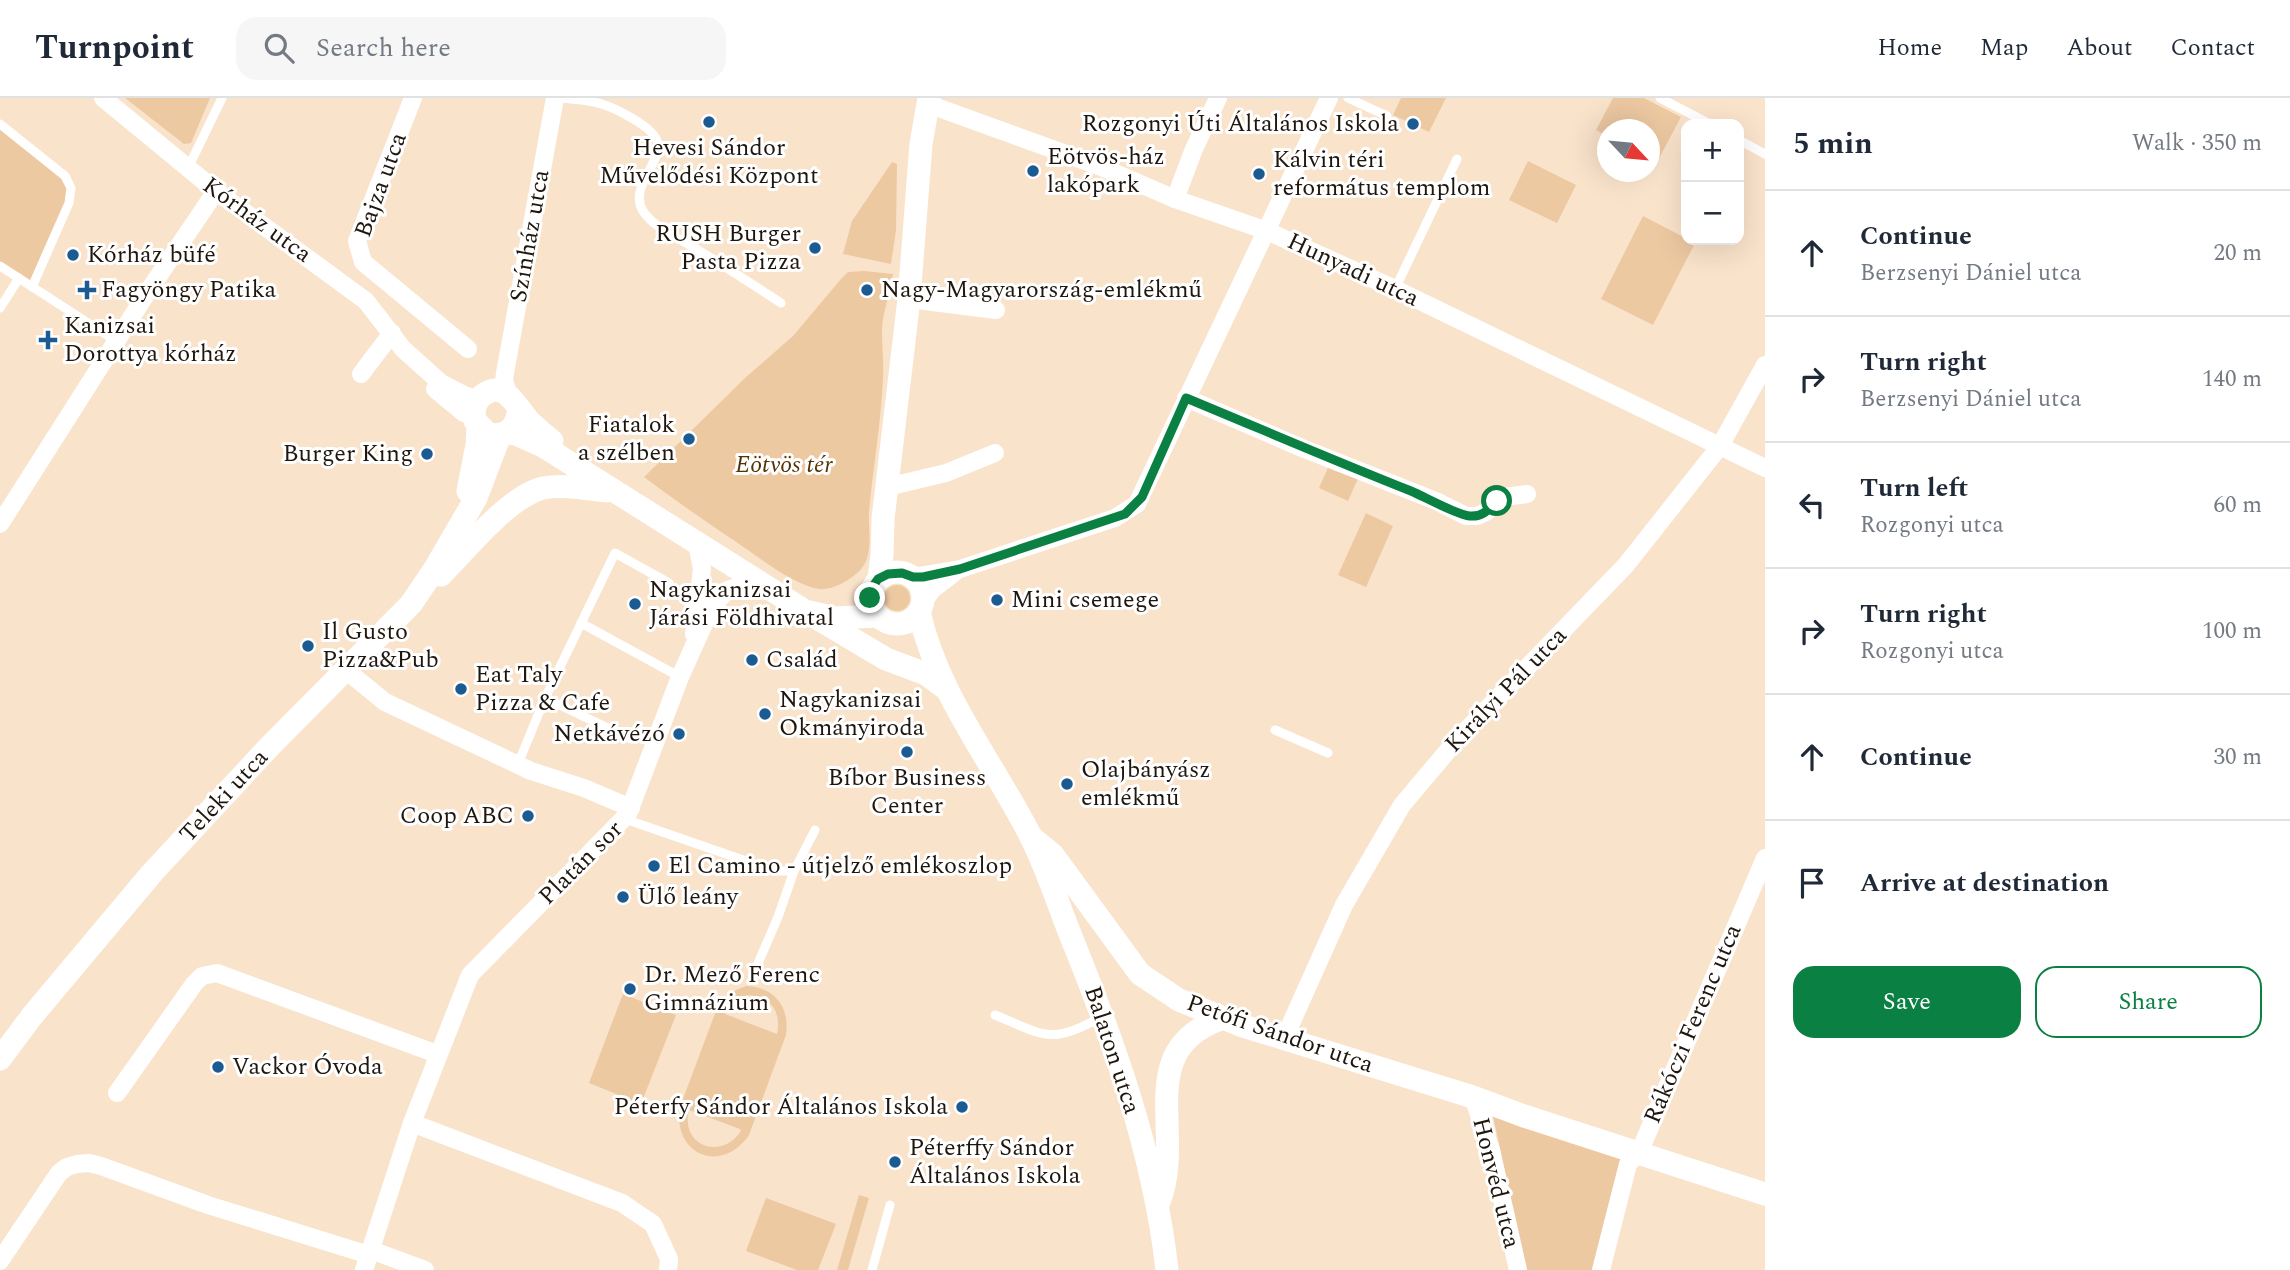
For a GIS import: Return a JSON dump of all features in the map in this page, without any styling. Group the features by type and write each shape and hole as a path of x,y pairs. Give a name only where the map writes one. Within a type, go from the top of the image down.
{"street":[{"name":"Kórház utca","path":"103,98 216,191 366,301 403,349 449,388 473,398 494,401"},
{"name":"Bajza utca","path":"413,98 357,240 358,251 363,262 468,349"},
{"name":"Színház utca","path":"494,401 555,98"},
{"path":"1175,199 1194,149 1219,98"},
{"path":"813,613 860,597 876,582 895,573 911,576 960,569 1115,518 1132,509 1142,497 1186,398 1329,98"},
{"path":"886,620 870,598 883,555 883,519 909,299 921,144 928,101"},
{"name":"Hunyadi utca","path":"928,101 1098,166 1175,199 1267,230 1765,468"},
{"path":"0,524 116,341 216,191"},
{"path":"909,299 996,310"},
{"path":"361,374 392,333"},
{"name":"Királyi Pál utca","path":"1284,1039 1317,961 1370,858 1402,806 1456,741 1626,565 1720,446 1765,365"},
{"path":"1186,398 1466,516 1477,516 1486,512 1504,497 1527,494"},
{"path":"614,492 536,428 494,401 488,434 516,433 531,440 614,492 697,544 886,659 926,674 943,684"},
{"name":"Teleki utca","path":"0,1059 32,1016 152,873 270,746 411,604 453,538 480,490 504,434 516,422 494,401 477,445 470,485 453,538"},
{"path":"887,494 995,453"},
{"path":"411,604 506,509 534,491 564,486 614,492"},
{"path":"887,494 899,553 921,589 921,608"},
{"name":"Platán sor","path":"691,651 701,576 697,544"},
{"path":"813,613 835,618 909,620 921,608 932,590 960,569"},
{"name":"Platán sor","path":"368,1258 412,1123 468,979 477,965 628,813 680,677 712,606 728,590 756,580"},
{"name":"Petőfi Sándor utca","path":"921,608 925,634 943,684 1031,838 1053,855 1140,975 1179,1000 1221,1019 1473,1097 1765,1194"},
{"name":"Petőfi Sándor utca","path":"886,620 943,684"},
{"path":"347,671 384,702 537,774 584,788 628,813"},
{"name":"Balaton utca","path":"1031,838 1103,1016 1129,1094 1158,1204 1167,1270"},
{"name":"Rákóczi Ferenc utca","path":"1639,1153 1758,891 1765,858"},
{"path":"117,1093 194,984 202,976 217,973 437,1054"},
{"path":"1158,1204 1167,1178 1168,1080 1171,1063 1180,1045 1196,1030 1221,1019"},
{"name":"Honvéd utca","path":"1473,1097 1491,1150 1518,1270"},
{"path":"412,1123 622,1203 653,1223 669,1259 668,1270"},
{"path":"1601,1270 1628,1164 1639,1153"},
{"path":"0,1261 59,1173 67,1167 89,1163 368,1258 425,1270"}],"lane":[{"path":"188,168 222,98"},
{"path":"562,98 596,102 632,118 653,134 657,139 657,152 639,200 644,213 666,230 781,303"},
{"path":"1348,98 1387,116"},
{"path":"1660,98 1700,119"},
{"path":"0,124 65,176 71,188 69,203 32,287"},
{"path":"1744,143 1765,154"},
{"path":"1395,289 1457,159"},
{"path":"0,265 116,341"},
{"path":"0,308 19,278"},
{"path":"518,764 545,698 615,553 669,583"},
{"path":"581,623 680,677"},
{"path":"545,698 631,739"},
{"path":"1275,730 1328,753"},
{"path":"628,813 775,871 794,872"},
{"path":"753,975 794,872 814,830"},
{"path":"995,1015 1044,1035 1058,1036 1083,1028 1103,1016"},
{"path":"872,1270 890,1205"}],"green space":[{"path":"125,98 210,98 191,143 184,144"},
{"path":"1401,98 1446,98 1429,132 1393,115"},
{"path":"1613,98 1644,98 1681,117 1660,156 1660,119 1602,119"},
{"path":"0,128 65,179 68,196 31,285 0,263"},
{"path":"1528,161 1576,185 1557,223 1509,200"},
{"path":"892,162 897,164 896,230 891,264 843,254 852,221"},
{"path":"1643,216 1681,236 1681,245 1694,245 1653,325 1601,299"},
{"name":"Eötvös tér","path":"848,272 893,274 882,324 883,379 869,512 870,539 867,559 861,570 838,585 819,589 800,583 781,572 644,477 745,378 793,336"},
{"path":"1331,461 1360,474 1348,501 1319,488"},
{"path":"1366,513 1393,526 1366,587 1338,575"},
{"path":"897,585 906,589 910,598 906,607 897,611 888,607 884,598 888,589"},
{"path":"746,986 765,990 778,1000 786,1016 786,1035 749,1135 738,1147 726,1154 701,1154 691,1148 684,1137 680,1124 680,1107 717,1008 726,997","holes":["747,995 762,998 772,1006 778,1018 777,1034 725,1014 731,1004","689,1110 740,1129 741,1131 733,1140 723,1145 704,1145 691,1133"]},
{"path":"623,994 676,1015 641,1104 589,1083"},
{"path":"1493,1116 1626,1157 1596,1270 1526,1270"},
{"path":"859,1195 869,1198 848,1270 837,1270"},
{"path":"766,1198 836,1224 818,1270 797,1270 746,1251"}],"place":[{"name":"Hevesi Sándor Művelődési Központ","path":"709,122"},
{"name":"Rozgonyi Úti Általános Iskola","path":"1413,124"},
{"name":"Eötvös-ház lakópark","path":"1033,171"},
{"name":"Kálvin téri református templom","path":"1259,174"},
{"name":"RUSH Burger Pasta Pizza","path":"815,248"},
{"name":"Kórház büfé","path":"73,255"},
{"name":"Fagyöngy Patika","path":"87,290"},
{"name":"Nagy-Magyarország-emlékmű","path":"867,290"},
{"name":"Kanizsai Dorottya kórház","path":"48,340"},
{"name":"Fiatalok a szélben","path":"689,439"},
{"name":"Burger King","path":"427,454"},
{"name":"Mini csemege","path":"997,600"},
{"name":"Nagykanizsai Járási Földhivatal","path":"635,604"},
{"name":"Il Gusto Pizza&Pub","path":"308,646"},
{"name":"Család","path":"752,660"},
{"name":"Eat Taly Pizza & Cafe","path":"461,689"},
{"name":"Nagykanizsai Okmányiroda","path":"765,714"},
{"name":"Netkávézó","path":"679,734"},
{"name":"Bíbor Business Center","path":"907,752"},
{"name":"Olajbányász emlékmű","path":"1067,784"},
{"name":"Coop ABC","path":"528,816"},
{"name":"El Camino - útjelző emlékoszlop","path":"654,866"},
{"name":"Ülő leány","path":"623,897"},
{"name":"Dr. Mező Ferenc Gimnázium","path":"630,989"},
{"name":"Vackor Óvoda","path":"218,1067"},
{"name":"Péterfy Sándor Általános Iskola","path":"962,1107"},
{"name":"Péterffy Sándor Általános Iskola","path":"895,1162"}],"route":[{"path":"870,598 878,579 888,574 902,573 923,577 960,569 1125,514 1142,497 1186,398 1466,516 1477,516 1486,512 1497,501"}]}
